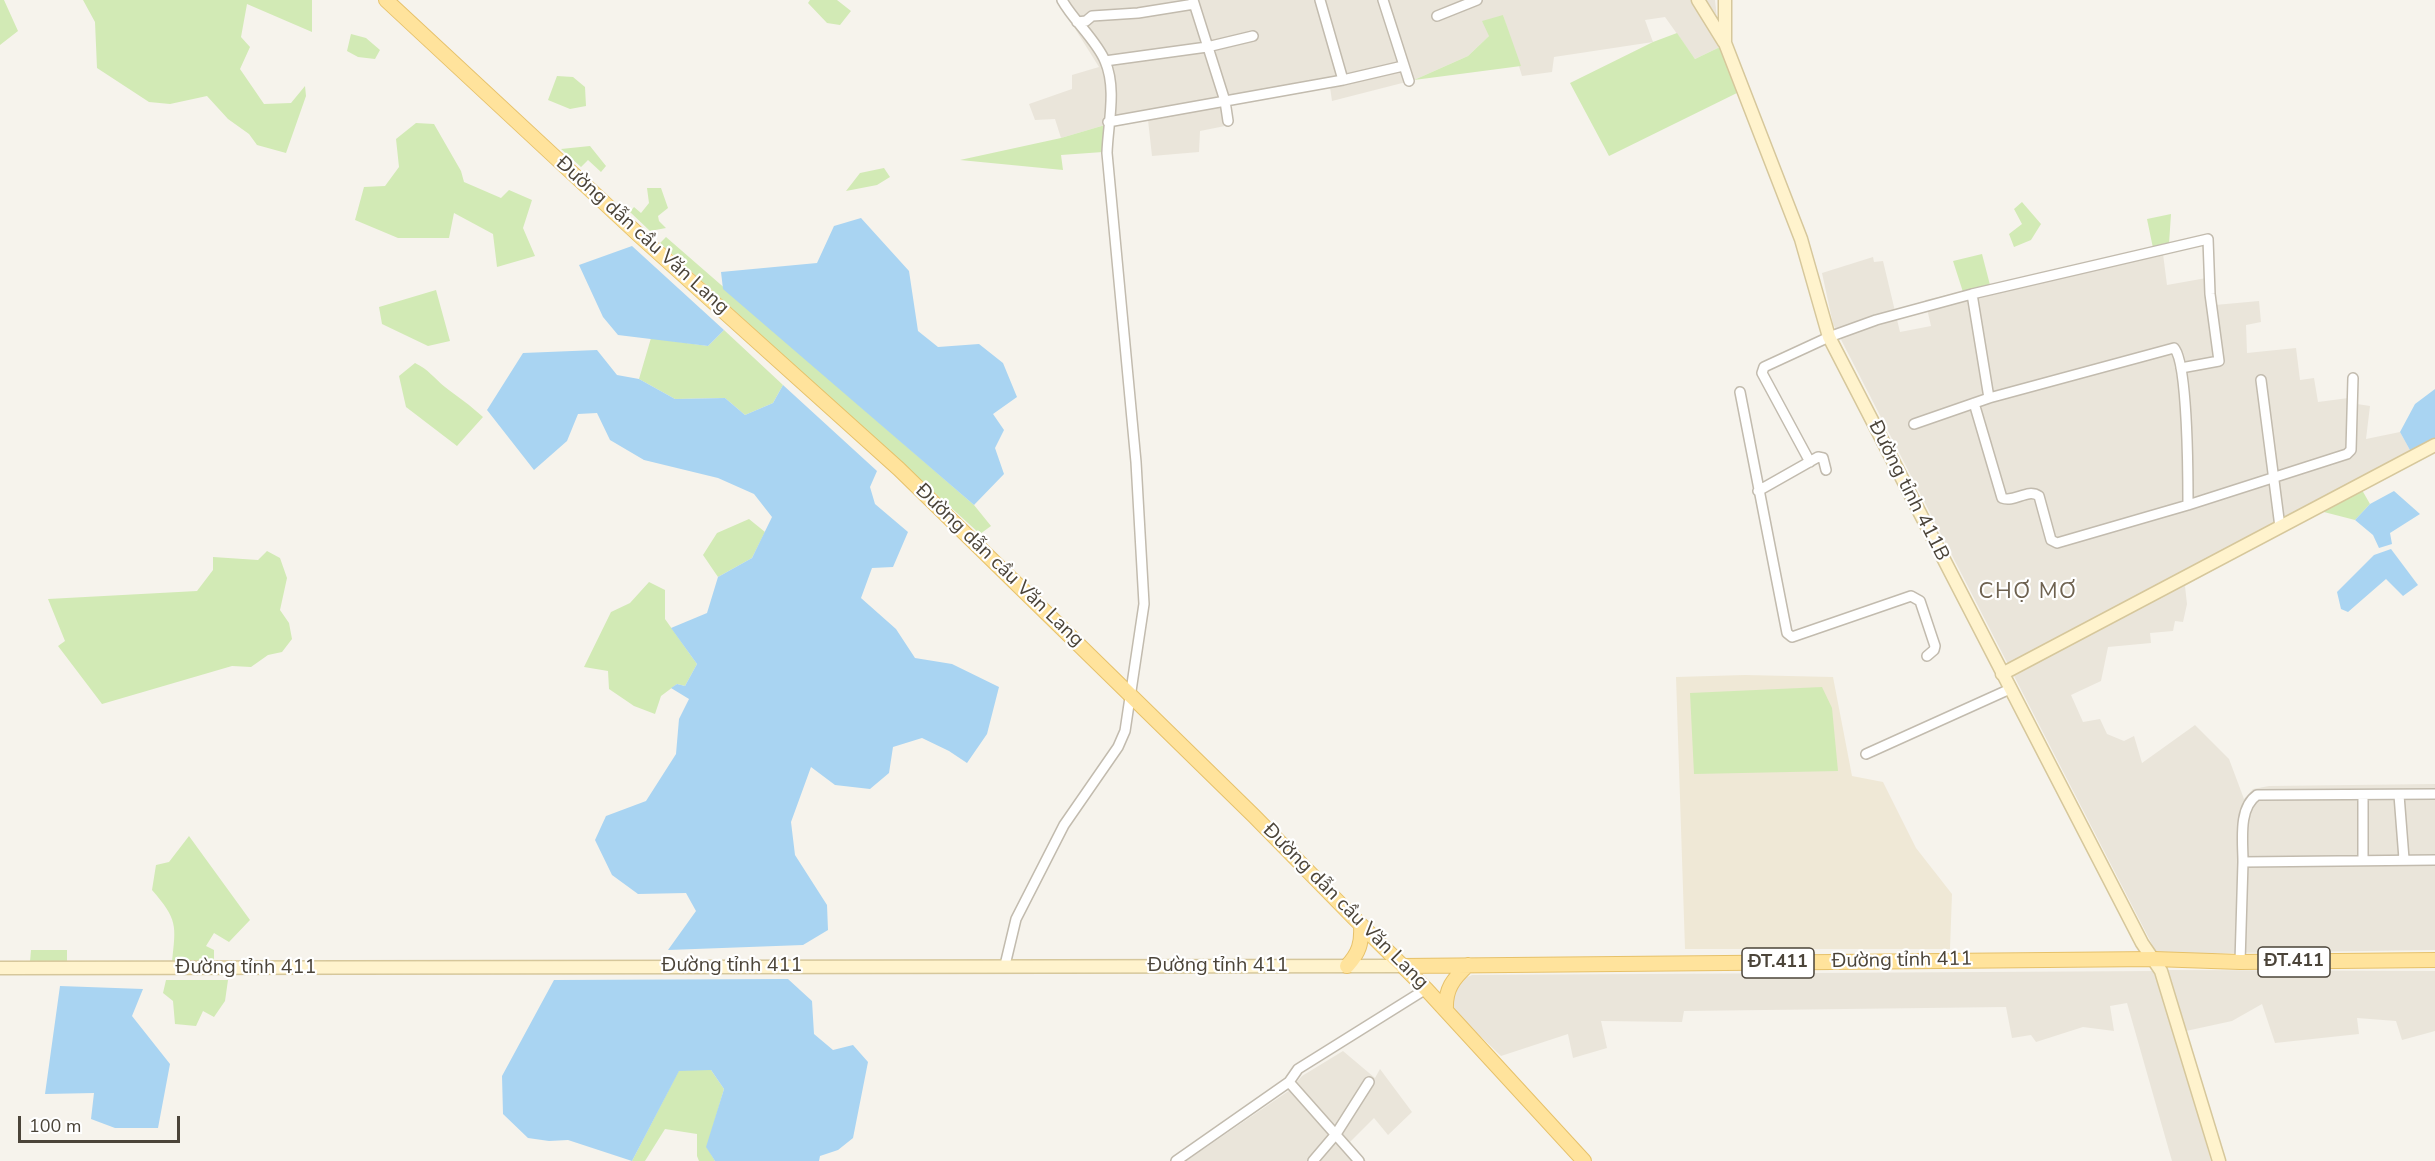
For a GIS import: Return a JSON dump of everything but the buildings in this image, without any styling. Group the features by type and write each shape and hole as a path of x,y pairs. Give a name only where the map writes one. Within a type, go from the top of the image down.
{"main road":[{"name":"Đường dẫn cầu Văn Lang","path":"386,0 641,237 898,469 1130,694 1361,926 1426,988 1584,1161"},
{"path":"1698,0 1725,43"},
{"name":"Đường tỉnh 411B","path":"1725,0 1725,43 1801,239 1829,337 2142,943 2162,971 2219,1161"},
{"path":"2002,674 2435,445"},
{"path":"1347,966 1360,950 1361,926"},
{"name":"Đường tỉnh 411","path":"0,968 1403,966 2154,959 2240,962 2435,960"},
{"path":"1446,1010 1446,996 1449,987 1468,965"}],"street":[{"path":"1005,965 1016,919 1064,825 1118,747 1125,731 1144,603 1136,462 1107,153 1108,122 1112,98 1105,61 1062,0"},
{"path":"1320,0 1343,80"},
{"path":"1383,0 1409,81"},
{"path":"1437,16 1477,0"},
{"path":"1077,21 1086,21 1092,16 1106,17 1138,13 1194,2 1225,101 1228,121"},
{"path":"1105,61 1207,47 1253,36"},
{"path":"1108,122 1343,80 1403,66"},
{"path":"1810,462 1762,369 1768,365 1829,337 1876,320 1972,294 2208,240 2210,294 2218,361 2181,368"},
{"path":"1972,294 1989,398"},
{"path":"1914,424 1989,398 2174,348 2181,368 2188,454 2188,505"},
{"path":"1974,403 2002,498 2007,500 2031,492 2036,493 2039,496 2053,542 2057,543 2188,505 2342,456 2351,450 2353,378"},
{"path":"2261,380 2280,527"},
{"path":"1740,392 1788,636 1792,637 1911,596 1920,601 1935,646 1927,656"},
{"path":"1758,491 1821,457 1826,470"},
{"path":"1866,754 2010,689"},
{"path":"2240,962 2244,815 2248,805 2257,795 2435,794"},
{"path":"2399,795 2404,859"},
{"path":"2363,796 2363,860"},
{"path":"2243,862 2435,860"},
{"path":"1176,1161 1289,1082 1298,1068 1426,988"},
{"path":"1289,1082 1359,1161"},
{"path":"1313,1161 1336,1134 1369,1082"}],"shaded area":[{"path":"1057,0 1715,0 1720,47 1695,59 1665,17 1645,20 1653,42 1554,57 1552,72 1522,76 1503,15 1489,36 1468,56 1414,80 1332,101 1330,87 1228,103 1230,125 1200,131 1199,152 1152,156 1148,120 1105,125 1061,138 1055,119 1035,120 1029,104 1072,89 1072,75 1099,67"},
{"path":"2162,246 2167,285 2212,277 2215,305 2259,301 2261,322 2246,325 2247,353 2296,348 2300,380 2314,378 2318,402 2356,397 2357,404 2370,406 2366,439 2400,432 2416,461 2185,586 2187,604 2183,622 2175,621 2173,631 2150,633 2151,643 2108,647 2101,681 2071,695 2083,722 2100,719 2107,734 2124,741 2134,736 2142,763 2195,725 2229,759 2244,799 2253,789 2269,786 2435,784 2435,950 2157,954 1833,324 1822,273 1873,257 1874,262 1883,261 1900,332 1931,326 1925,300"},
{"path":"1745,675 1833,677 1852,776 1883,782 1916,848 1952,894 1950,949 1685,949 1676,677"},
{"path":"2167,970 2435,971 2435,1031 2402,1040 2396,1021 2357,1018 2359,1034 2275,1043 2262,1004 2232,1021 2186,1031"},
{"path":"2157,971 2211,1161 2172,1161 2127,1003 2110,1006 2114,1031 2083,1027 2036,1042 2031,1035 2012,1038 2006,1007 1684,1011 1682,1022 1601,1021 1607,1048 1573,1058 1568,1034 1501,1056 1452,1009 1452,993 1458,981 1472,975"},
{"path":"1343,1051 1375,1078 1380,1069 1412,1112 1388,1135 1374,1118 1350,1142 1366,1161 1186,1161 1290,1090 1302,1076"}],"green space":[{"path":"0,0 4,0 18,31 0,45"},
{"path":"83,0 312,0 312,32 247,4 241,37 250,47 240,69 264,104 291,103 305,86 306,96 286,153 257,145 249,134 228,119 207,96 170,104 149,102 97,68 95,22"},
{"path":"810,0 837,0 851,11 840,25 827,23 808,3"},
{"path":"1503,15 1521,66 1414,80 1468,56 1489,36 1482,21"},
{"path":"1677,33 1695,59 1720,47 1739,92 1609,156 1570,83 1653,42"},
{"path":"351,34 366,38 380,50 375,59 358,57 347,51"},
{"path":"557,76 573,77 585,87 586,106 570,109 548,100"},
{"path":"416,123 434,124 461,171 464,182 501,198 509,190 532,200 523,228 535,256 497,267 493,234 454,213 449,238 398,238 355,220 364,187 385,186 399,167 396,139"},
{"path":"1105,125 1103,152 1061,155 1063,170 960,160 1061,138"},
{"path":"590,146 606,166 601,172 588,160 581,167 561,149"},
{"path":"884,168 890,177 877,185 846,191 860,173"},
{"path":"647,188 661,188 668,208 658,216 659,221 666,228 650,231 630,212 634,207 641,213 649,203"},
{"path":"2022,202 2041,224 2031,240 2014,247 2009,234 2022,224 2014,209"},
{"path":"2171,214 2169,244 2153,248 2147,219"},
{"path":"666,237 974,505 991,526 980,534 660,243"},
{"path":"1982,254 1990,285 1963,292 1953,261"},
{"path":"436,290 450,341 428,346 382,324 379,307"},
{"path":"724,330 783,385 773,403 745,415 725,398 675,399 639,379 651,338 708,346"},
{"path":"415,363 483,417 457,446 406,407 399,376"},
{"path":"2362,490 2370,504 2355,520 2320,511"},
{"path":"749,519 765,532 752,558 718,577 703,555 717,533"},
{"path":"267,551 280,558 287,578 280,610 289,623 292,639 282,652 268,655 251,667 232,666 102,704 58,646 65,641 48,599 197,591 213,570 213,557 258,560"},
{"path":"649,582 665,590 665,619 697,664 685,686 677,684 661,696 655,714 634,706 609,689 608,671 584,667 611,612 630,603"},
{"path":"1822,687 1832,708 1838,771 1694,774 1690,693"},
{"path":"189,836 250,920 229,942 214,933 206,946 214,950 214,960 172,962 173,923 167,909 152,890 156,865 169,862"},
{"path":"31,950 67,950 67,962 30,962"},
{"path":"166,980 228,980 225,1001 214,1017 203,1011 196,1026 175,1024 173,1001 163,993"},
{"path":"679,1070 711,1070 724,1089 707,1147 715,1161 699,1161 697,1134 665,1129 645,1161 632,1161"}],"water":[{"path":"861,218 909,271 918,331 938,347 979,344 1003,363 1017,397 993,414 1004,430 995,448 1004,474 974,505 723,289 721,272 817,263 834,226"},
{"path":"632,246 724,330 708,346 618,335 603,317 579,265"},
{"path":"597,350 617,375 639,379 675,399 725,398 745,415 773,403 783,385 877,471 870,487 875,504 908,532 893,567 872,568 861,598 896,629 915,658 952,664 999,687 987,734 967,763 922,738 893,747 889,773 870,789 835,785 811,767 791,822 795,855 827,905 828,930 803,945 668,950 696,911 686,893 638,894 612,875 595,840 606,816 646,801 676,754 679,719 689,699 671,688 677,684 685,686 697,664 671,628 707,613 718,577 752,558 772,517 754,494 718,478 644,460 610,440 597,413 578,414 567,441 534,470 487,410 523,353"},
{"path":"2435,389 2435,439 2411,452 2400,432 2415,404"},
{"path":"2394,491 2420,514 2390,533 2392,544 2379,548 2373,535 2355,520 2370,504"},
{"path":"2391,549 2418,585 2403,596 2386,579 2348,612 2341,609 2337,592 2374,555"},
{"path":"788,979 812,1001 814,1034 833,1050 853,1045 868,1062 853,1138 838,1150 820,1156 819,1161 715,1161 706,1147 724,1089 711,1070 679,1071 632,1161 568,1140 549,1141 528,1138 503,1114 502,1076 554,980"},
{"path":"60,986 143,989 132,1016 170,1064 158,1128 115,1128 91,1119 94,1093 45,1094"}],"district":[{"name":"CHỢ MƠ","path":"2028,593"}]}
